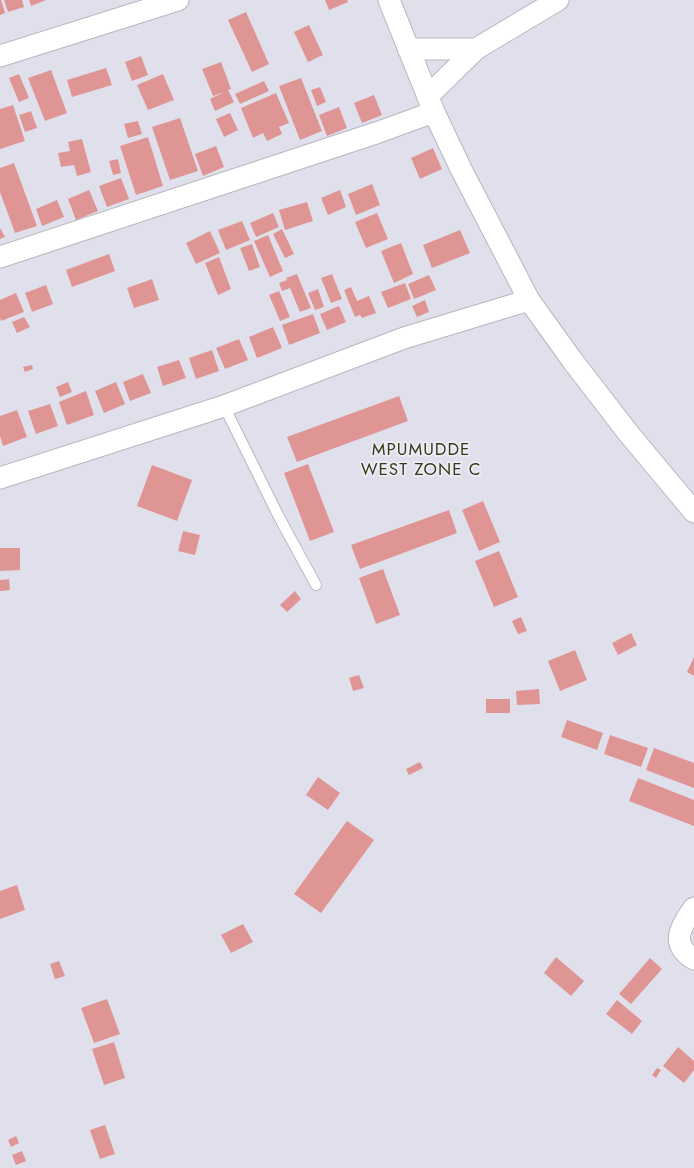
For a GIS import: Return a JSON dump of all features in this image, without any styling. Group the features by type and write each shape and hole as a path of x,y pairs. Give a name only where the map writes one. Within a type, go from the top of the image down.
{"street":[{"path":"0,56 178,0"},
{"path":"389,0 431,104 461,168 529,300 629,434 694,512"},
{"path":"0,257 376,134 431,104 476,49 558,0"},
{"path":"408,49 476,49"},
{"path":"0,478 224,406 404,338 529,300"},
{"path":"694,908 682,924 679,938 683,950 694,959"}],"lane":[{"path":"224,406 278,517 316,585"}],"building":[{"path":"0,0 5,13 0,15"},
{"path":"4,0 22,0 24,7 8,12"},
{"path":"29,0 46,0 31,6"},
{"path":"325,0 347,0 348,2 329,10"},
{"path":"246,12 269,64 252,72 228,20"},
{"path":"309,25 323,55 308,62 294,32"},
{"path":"141,56 148,75 132,81 125,62"},
{"path":"221,62 231,89 228,90 234,102 215,111 210,99 224,92 213,96 202,69"},
{"path":"106,68 112,85 72,97 67,80"},
{"path":"51,70 67,113 45,121 28,78"},
{"path":"19,74 29,98 19,102 9,78"},
{"path":"163,74 174,100 148,110 137,85"},
{"path":"301,78 322,131 300,140 279,86"},
{"path":"264,81 269,91 240,104 235,94"},
{"path":"320,87 326,102 317,106 311,90"},
{"path":"276,93 289,123 279,127 282,134 267,141 263,133 253,138 241,108"},
{"path":"374,95 382,115 362,123 354,103"},
{"path":"13,105 25,141 0,149 0,109"},
{"path":"339,107 347,128 327,136 319,115"},
{"path":"31,111 37,128 25,132 19,115"},
{"path":"230,113 238,130 224,137 216,119"},
{"path":"180,118 198,171 170,180 152,127"},
{"path":"138,121 142,134 128,138 124,124"},
{"path":"148,137 163,186 136,195 120,146"},
{"path":"82,139 91,172 77,176 74,165 61,167 58,153 70,151 68,142"},
{"path":"216,146 224,167 203,176 195,154"},
{"path":"433,148 442,169 420,179 411,158"},
{"path":"118,159 121,173 113,175 109,161"},
{"path":"14,163 37,226 15,233 0,192 0,168"},
{"path":"121,178 129,199 107,207 99,186"},
{"path":"372,184 380,205 356,215 348,194"},
{"path":"89,190 98,211 76,220 68,199"},
{"path":"340,190 346,207 328,215 321,198"},
{"path":"57,200 64,217 42,226 36,209"},
{"path":"307,202 313,221 285,230 279,210"},
{"path":"273,213 279,227 256,237 250,223"},
{"path":"377,213 388,239 366,248 355,222"},
{"path":"242,221 250,240 226,250 218,230"},
{"path":"0,228 5,237 0,239"},
{"path":"282,229 294,254 285,258 273,234"},
{"path":"460,230 470,253 432,268 423,245"},
{"path":"210,231 220,253 196,264 186,243"},
{"path":"268,235 283,271 270,277 254,241"},
{"path":"401,243 413,274 394,283 381,251"},
{"path":"252,244 260,267 249,271 240,248"},
{"path":"109,254 115,271 72,287 66,270"},
{"path":"219,257 231,289 218,295 205,263"},
{"path":"297,274 311,308 300,312 290,288 282,291 279,283 287,280 286,278"},
{"path":"332,274 342,299 331,303 321,278"},
{"path":"429,275 436,290 414,299 408,284"},
{"path":"152,279 159,300 134,308 127,288"},
{"path":"405,283 411,299 388,308 381,292"},
{"path":"46,285 53,304 32,312 25,293"},
{"path":"351,287 357,301 369,296 376,313 362,318 360,315 355,317 344,290"},
{"path":"318,289 324,307 315,310 308,293"},
{"path":"279,291 290,317 280,321 269,295"},
{"path":"16,293 24,312 1,321 0,300"},
{"path":"425,300 429,312 417,317 412,306"},
{"path":"339,306 346,322 327,330 320,314"},
{"path":"313,314 320,333 289,345 282,325"},
{"path":"24,317 30,327 17,333 12,322"},
{"path":"273,327 282,348 257,358 249,337"},
{"path":"239,339 248,360 225,369 216,348"},
{"path":"212,350 219,371 196,379 189,358"},
{"path":"179,360 186,378 163,386 157,367"},
{"path":"32,365 33,369 25,372 23,367"},
{"path":"143,374 151,393 130,401 123,382"},
{"path":"68,382 72,392 60,397 56,387"},
{"path":"116,382 125,404 104,413 95,391"},
{"path":"86,391 94,415 67,425 59,402"},
{"path":"399,396 408,421 297,462 287,437"},
{"path":"50,404 58,426 36,434 28,411"},
{"path":"17,410 27,437 3,446 0,436 0,416"},
{"path":"308,464 334,532 310,541 284,473"},
{"path":"152,465 192,480 177,521 137,506"},
{"path":"483,501 500,542 479,551 462,510"},
{"path":"449,510 457,533 360,569 351,545"},
{"path":"183,531 200,535 195,555 178,551"},
{"path":"0,548 20,548 20,570 0,571"},
{"path":"499,551 518,597 494,607 475,561"},
{"path":"383,569 400,615 376,624 359,578"},
{"path":"9,579 10,590 0,591 0,580"},
{"path":"295,591 301,599 287,612 280,605"},
{"path":"521,617 527,631 518,634 512,621"},
{"path":"631,633 637,645 618,655 612,643"},
{"path":"575,650 587,680 560,691 548,661"},
{"path":"694,657 694,676 687,672"},
{"path":"359,675 364,688 353,691 349,678"},
{"path":"539,689 540,704 517,705 516,691"},
{"path":"486,699 510,699 510,713 486,713"},
{"path":"567,720 603,733 597,750 561,737"},
{"path":"610,735 648,748 641,767 604,754"},
{"path":"654,748 694,763 694,788 646,770"},
{"path":"420,762 423,768 409,775 406,769"},
{"path":"318,777 340,793 328,810 306,795"},
{"path":"638,778 694,800 694,826 629,801"},
{"path":"347,821 374,840 321,913 294,894"},
{"path":"17,885 25,910 0,919 0,891"},
{"path":"243,924 253,942 231,953 221,935"},
{"path":"556,957 584,981 571,996 544,973"},
{"path":"650,958 662,969 631,1004 619,994"},
{"path":"59,961 65,976 55,979 50,964"},
{"path":"107,999 120,1034 94,1043 81,1008"},
{"path":"617,1000 642,1021 632,1034 606,1014"},
{"path":"114,1042 125,1078 104,1085 92,1049"},
{"path":"678,1047 694,1061 694,1070 684,1083 663,1066"},
{"path":"657,1068 661,1070 656,1078 652,1075"},
{"path":"105,1125 115,1154 100,1159 90,1130"},
{"path":"16,1136 19,1143 11,1147 8,1140"},
{"path":"22,1151 26,1161 16,1165 12,1155"}],"district":[{"name":"MPUMUDDE WEST ZONE C","path":"421,461"}]}
